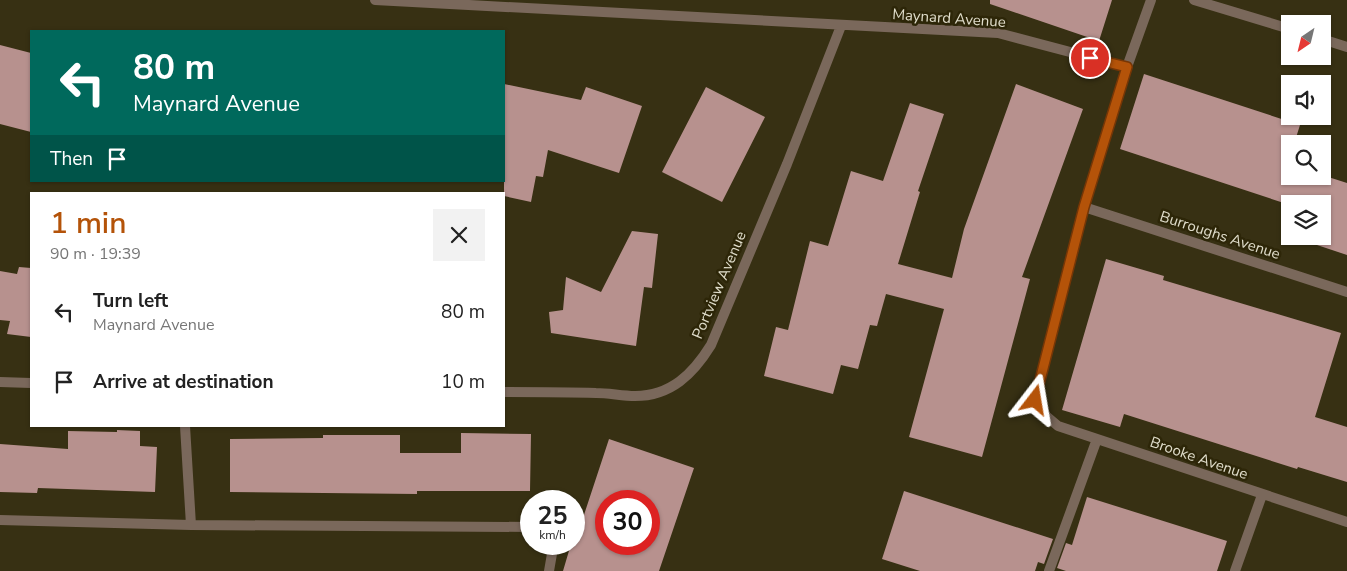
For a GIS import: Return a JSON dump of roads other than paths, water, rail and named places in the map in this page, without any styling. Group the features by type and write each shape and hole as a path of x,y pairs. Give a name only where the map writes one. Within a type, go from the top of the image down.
{"street":[{"name":"Maynard Avenue","path":"375,0 998,34 1127,67"},
{"path":"1084,207 1127,67 1151,0"},
{"path":"1194,0 1281,27"},
{"name":"Portview Avenue","path":"505,392 611,393 635,396 659,392 680,382 698,366 711,345 784,173 841,26"},
{"path":"1331,43 1347,47"},
{"name":"Burroughs Avenue","path":"1084,207 1347,292"},
{"name":"Brooke Avenue","path":"1084,207 1035,400 1045,415 1058,426 1097,440 1347,522"},
{"path":"0,382 30,383"},
{"path":"184,427 191,525"},
{"path":"1049,571 1097,440"},
{"path":"1235,571 1262,495"},
{"path":"0,520 191,525 520,526"},
{"path":"549,571 552,555"}]}
